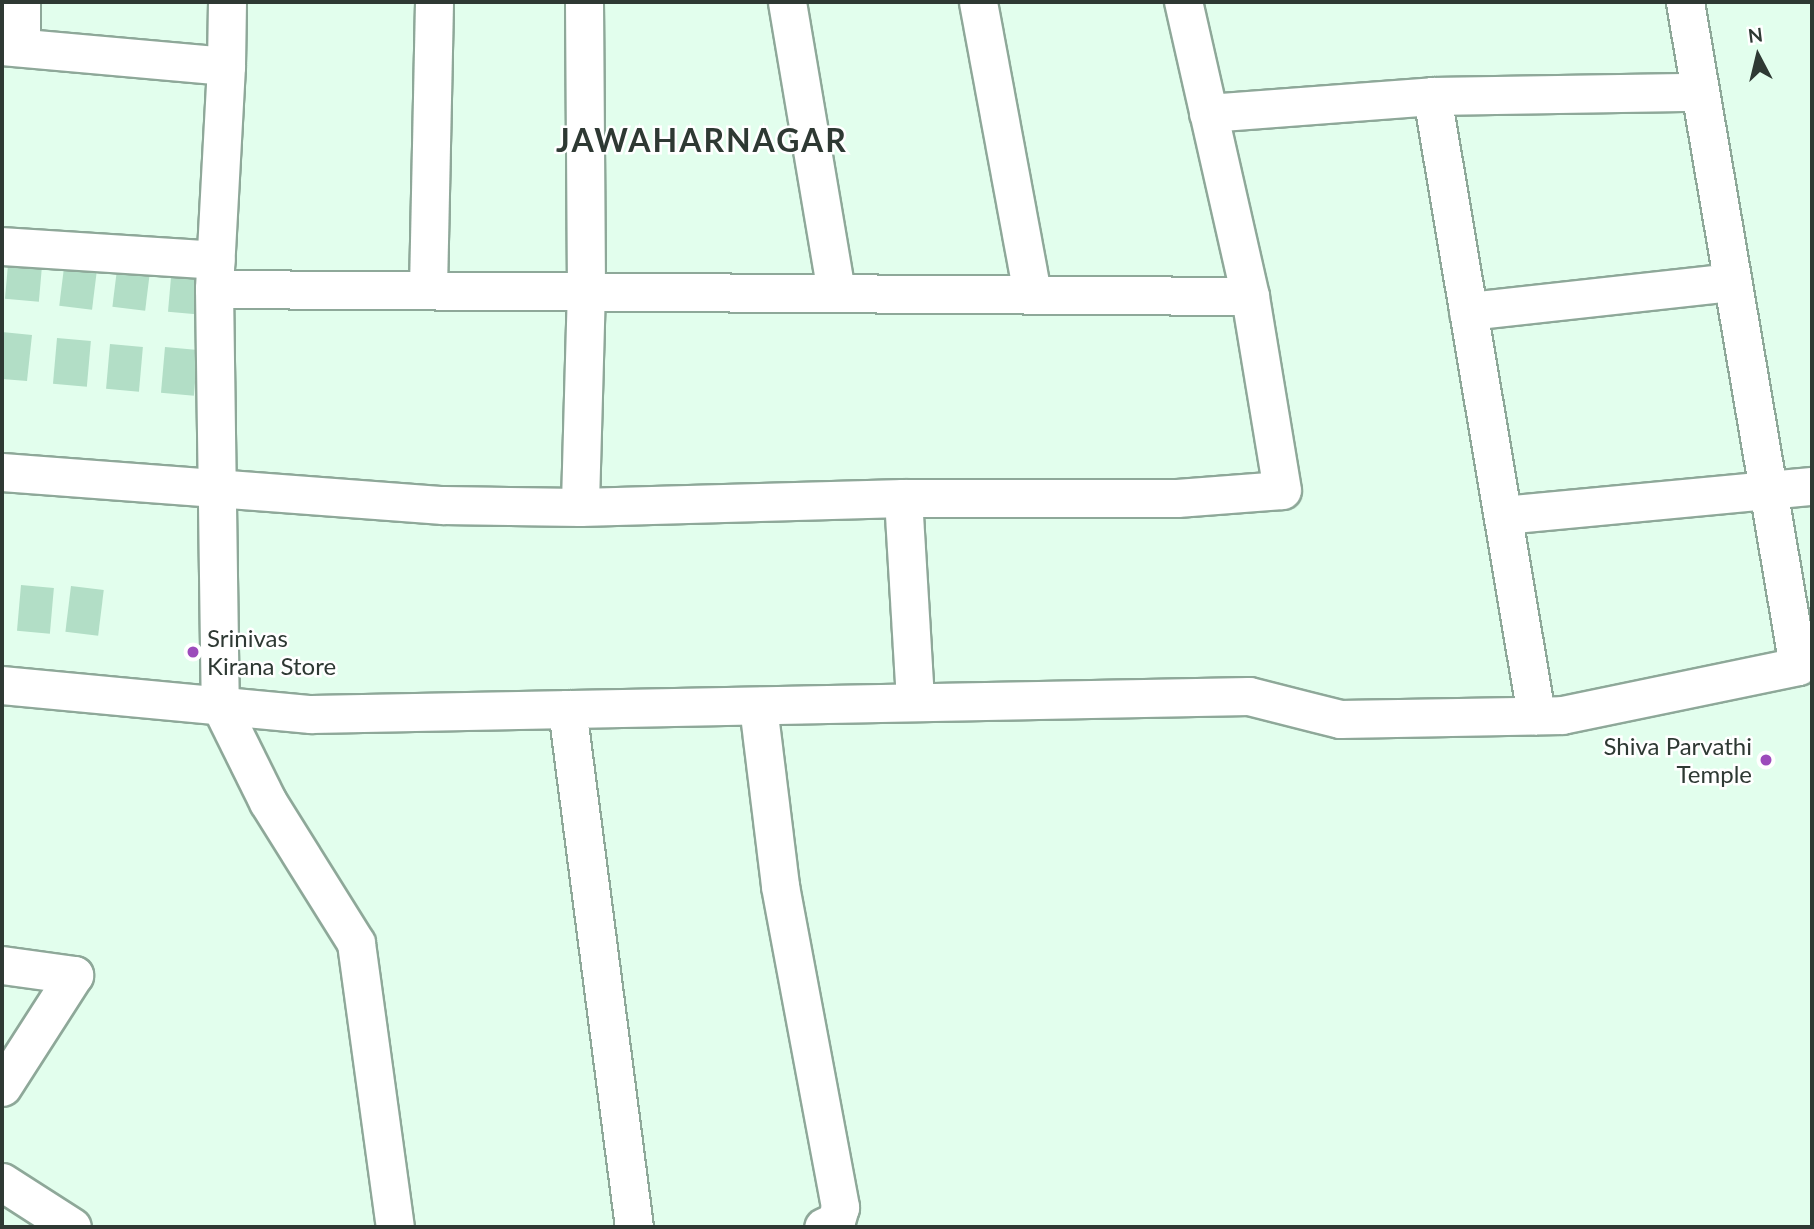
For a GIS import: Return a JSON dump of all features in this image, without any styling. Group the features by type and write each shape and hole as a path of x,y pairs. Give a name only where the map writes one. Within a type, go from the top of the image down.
{"street":[{"path":"20,2 11,47 226,66"},
{"path":"228,2 215,274 220,705 268,802 356,943 395,1227"},
{"path":"428,289 434,2"},
{"path":"580,507 586,288 584,2"},
{"path":"787,2 836,291"},
{"path":"978,2 1032,294"},
{"path":"2,472 443,505 580,507 903,498 1177,498 1282,490 1250,296 1184,2"},
{"path":"2,685 311,714 1249,696 1340,719 1562,715 1798,666 1685,2"},
{"path":"1208,113 1433,96 1699,92"},
{"path":"1433,96 1536,715"},
{"path":"2,246 215,274 428,289 586,288 1250,296"},
{"path":"1468,311 1732,282"},
{"path":"1503,515 1768,488 1812,486"},
{"path":"903,498 915,702"},
{"path":"758,706 780,886 840,1207 836,1221 823,1227"},
{"path":"567,709 634,1227"},
{"path":"2,965 74,975 2,1087"},
{"path":"2,1182 72,1227"}],"building":[{"path":"9,253 43,256 39,302 5,299"},
{"path":"65,259 98,263 92,310 59,306"},
{"path":"118,261 151,265 145,311 112,307"},
{"path":"172,266 206,269 202,315 168,312"},
{"path":"2,332 32,335 27,381 2,379"},
{"path":"57,338 91,341 87,387 53,384"},
{"path":"110,344 143,347 139,392 106,389"},
{"path":"165,347 198,350 194,396 161,393"},
{"path":"21,585 54,588 50,634 17,631"},
{"path":"71,586 104,590 98,636 65,632"}],"place":[{"name":"Srinivas Kirana Store","path":"193,652"},
{"name":"Shiva Parvathi Temple","path":"1766,760"}],"district":[{"name":"JAWAHARNAGAR","path":"702,140"}]}
